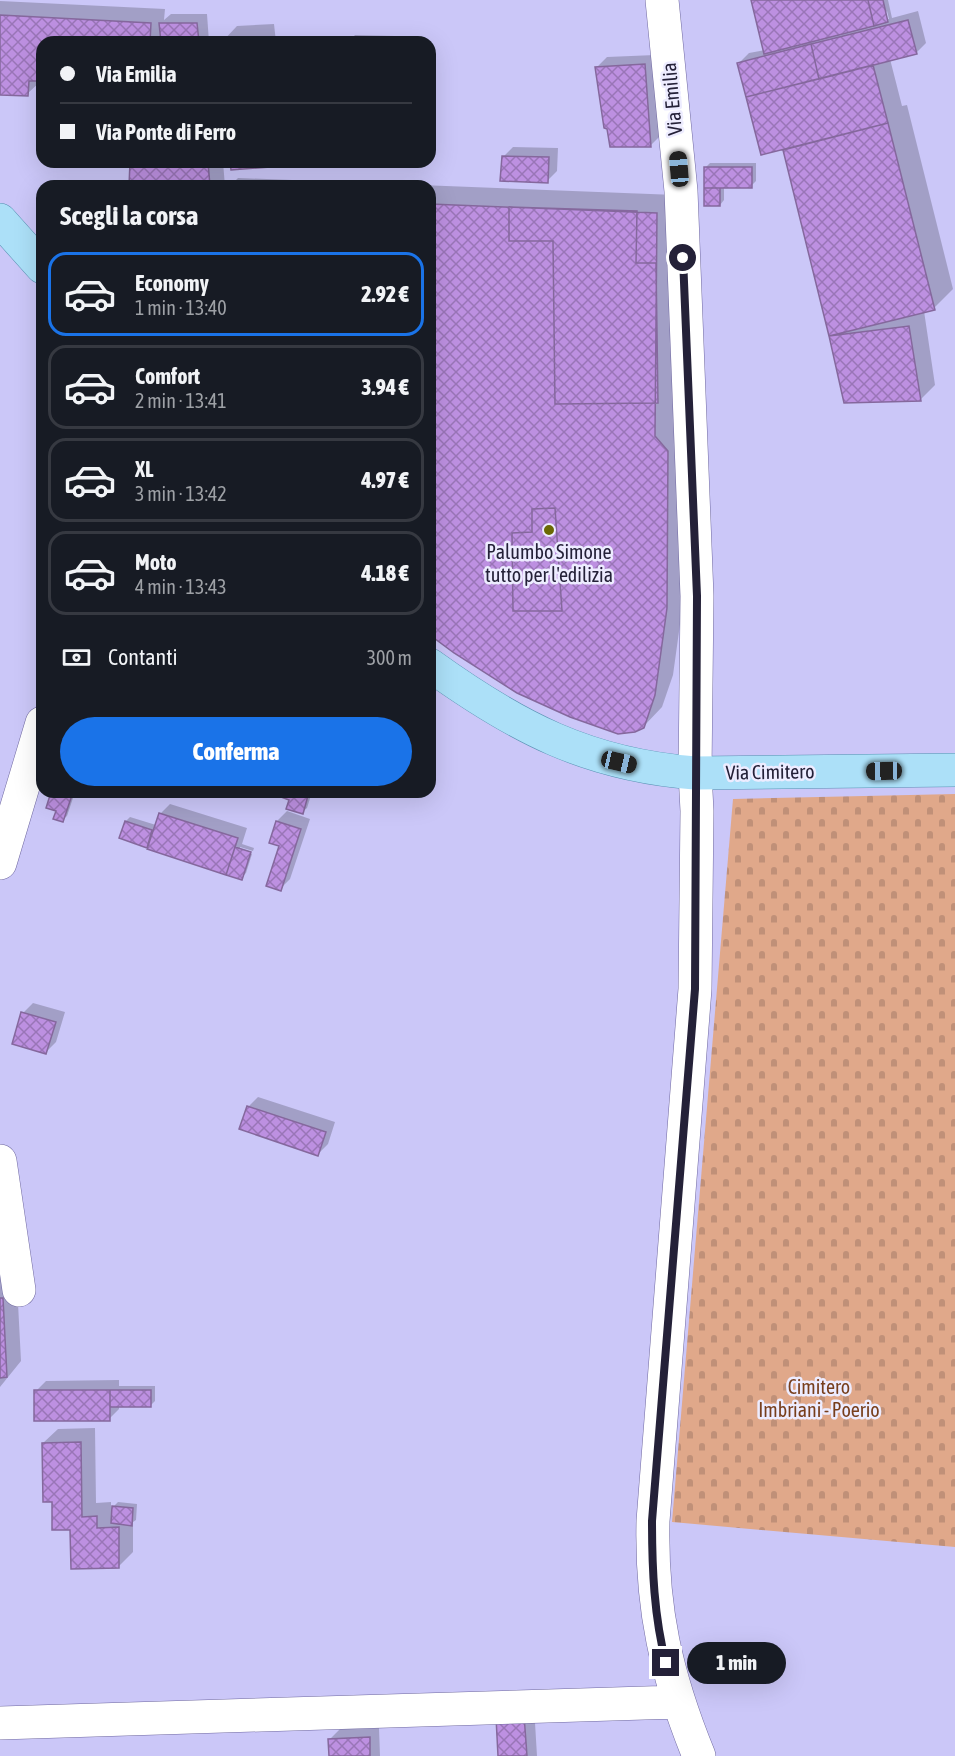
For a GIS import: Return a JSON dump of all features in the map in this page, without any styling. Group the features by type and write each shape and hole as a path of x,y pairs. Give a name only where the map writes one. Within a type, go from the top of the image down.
{"main road":[{"path":"0,220 36,260"},
{"name":"Via Cimitero","path":"436,669 478,700 545,738 600,757 657,770 695,773 955,770"}],"street":[{"name":"Via Emilia","path":"662,0 681,191 697,596 695,773 698,811 695,989 652,1550 661,1643 677,1702 699,1756"},
{"path":"0,863 36,743"},
{"path":"0,1161 18,1290"},
{"path":"0,1723 677,1702"}],"green space":[{"name":"Cimitero Imbriani - Poerio","path":"955,794 955,1547 672,1522 733,799"}],"building":[{"path":"751,0 868,0 874,26 764,54"},
{"path":"868,0 883,0 888,22 874,26"},
{"path":"0,15 151,23 150,36 36,36 36,81 29,81 28,96 0,95"},
{"path":"908,20 917,54 819,79 811,44"},
{"path":"159,23 197,23 198,36 160,36"},
{"path":"811,44 819,79 746,97 737,63"},
{"path":"645,64 651,147 610,147 607,129 604,128 595,67"},
{"path":"873,65 888,123 761,155 746,97"},
{"path":"888,123 935,310 829,336 783,150"},
{"path":"502,156 549,157 548,183 500,181"},
{"path":"704,167 752,167 752,188 704,188"},
{"path":"130,168 208,168 210,180 129,180"},
{"path":"231,168 257,168 231,170"},
{"path":"704,188 720,188 720,206 704,206"},
{"name":"Palumbo Simone tutto per l'edilizia","path":"436,204 657,213 655,436 668,451 667,608 655,695 644,728 635,732 618,734 570,717 517,693 436,640"},
{"path":"509,207 637,211 636,263 656,263 658,403 555,404 553,241 509,241"},
{"path":"909,326 921,401 844,403 829,336"},
{"path":"555,508 562,611 513,611 512,533 532,532 532,509"},
{"path":"49,798 71,798 63,822 53,819 56,811 46,808"},
{"path":"284,798 307,798 303,814 286,809 289,800"},
{"path":"159,813 238,838 226,875 147,849"},
{"path":"125,821 152,830 147,848 119,838"},
{"path":"276,821 301,829 281,891 266,886 279,846 269,843"},
{"path":"235,847 251,852 242,880 226,875"},
{"path":"21,1012 56,1022 46,1054 12,1044"},
{"path":"247,1106 326,1132 318,1156 239,1129"},
{"path":"0,1298 3,1298 7,1377 0,1378"},
{"path":"34,1390 110,1390 110,1421 34,1421"},
{"path":"110,1390 151,1390 151,1407 110,1407"},
{"path":"81,1442 82,1517 97,1516 97,1528 119,1527 119,1568 71,1569 70,1530 52,1530 52,1502 43,1502 42,1443"},
{"path":"112,1506 133,1508 132,1526 111,1523"},
{"path":"524,1715 527,1756 498,1756 496,1717"},
{"path":"370,1737 370,1756 329,1756 328,1739"}],"place":[{"name":"Palumbo Simone tutto per l'edilizia","path":"549,530"}],"route":[{"path":"666,1663 661,1643 652,1559 652,1521 695,989 698,811 695,773 697,596 683,258"}]}
